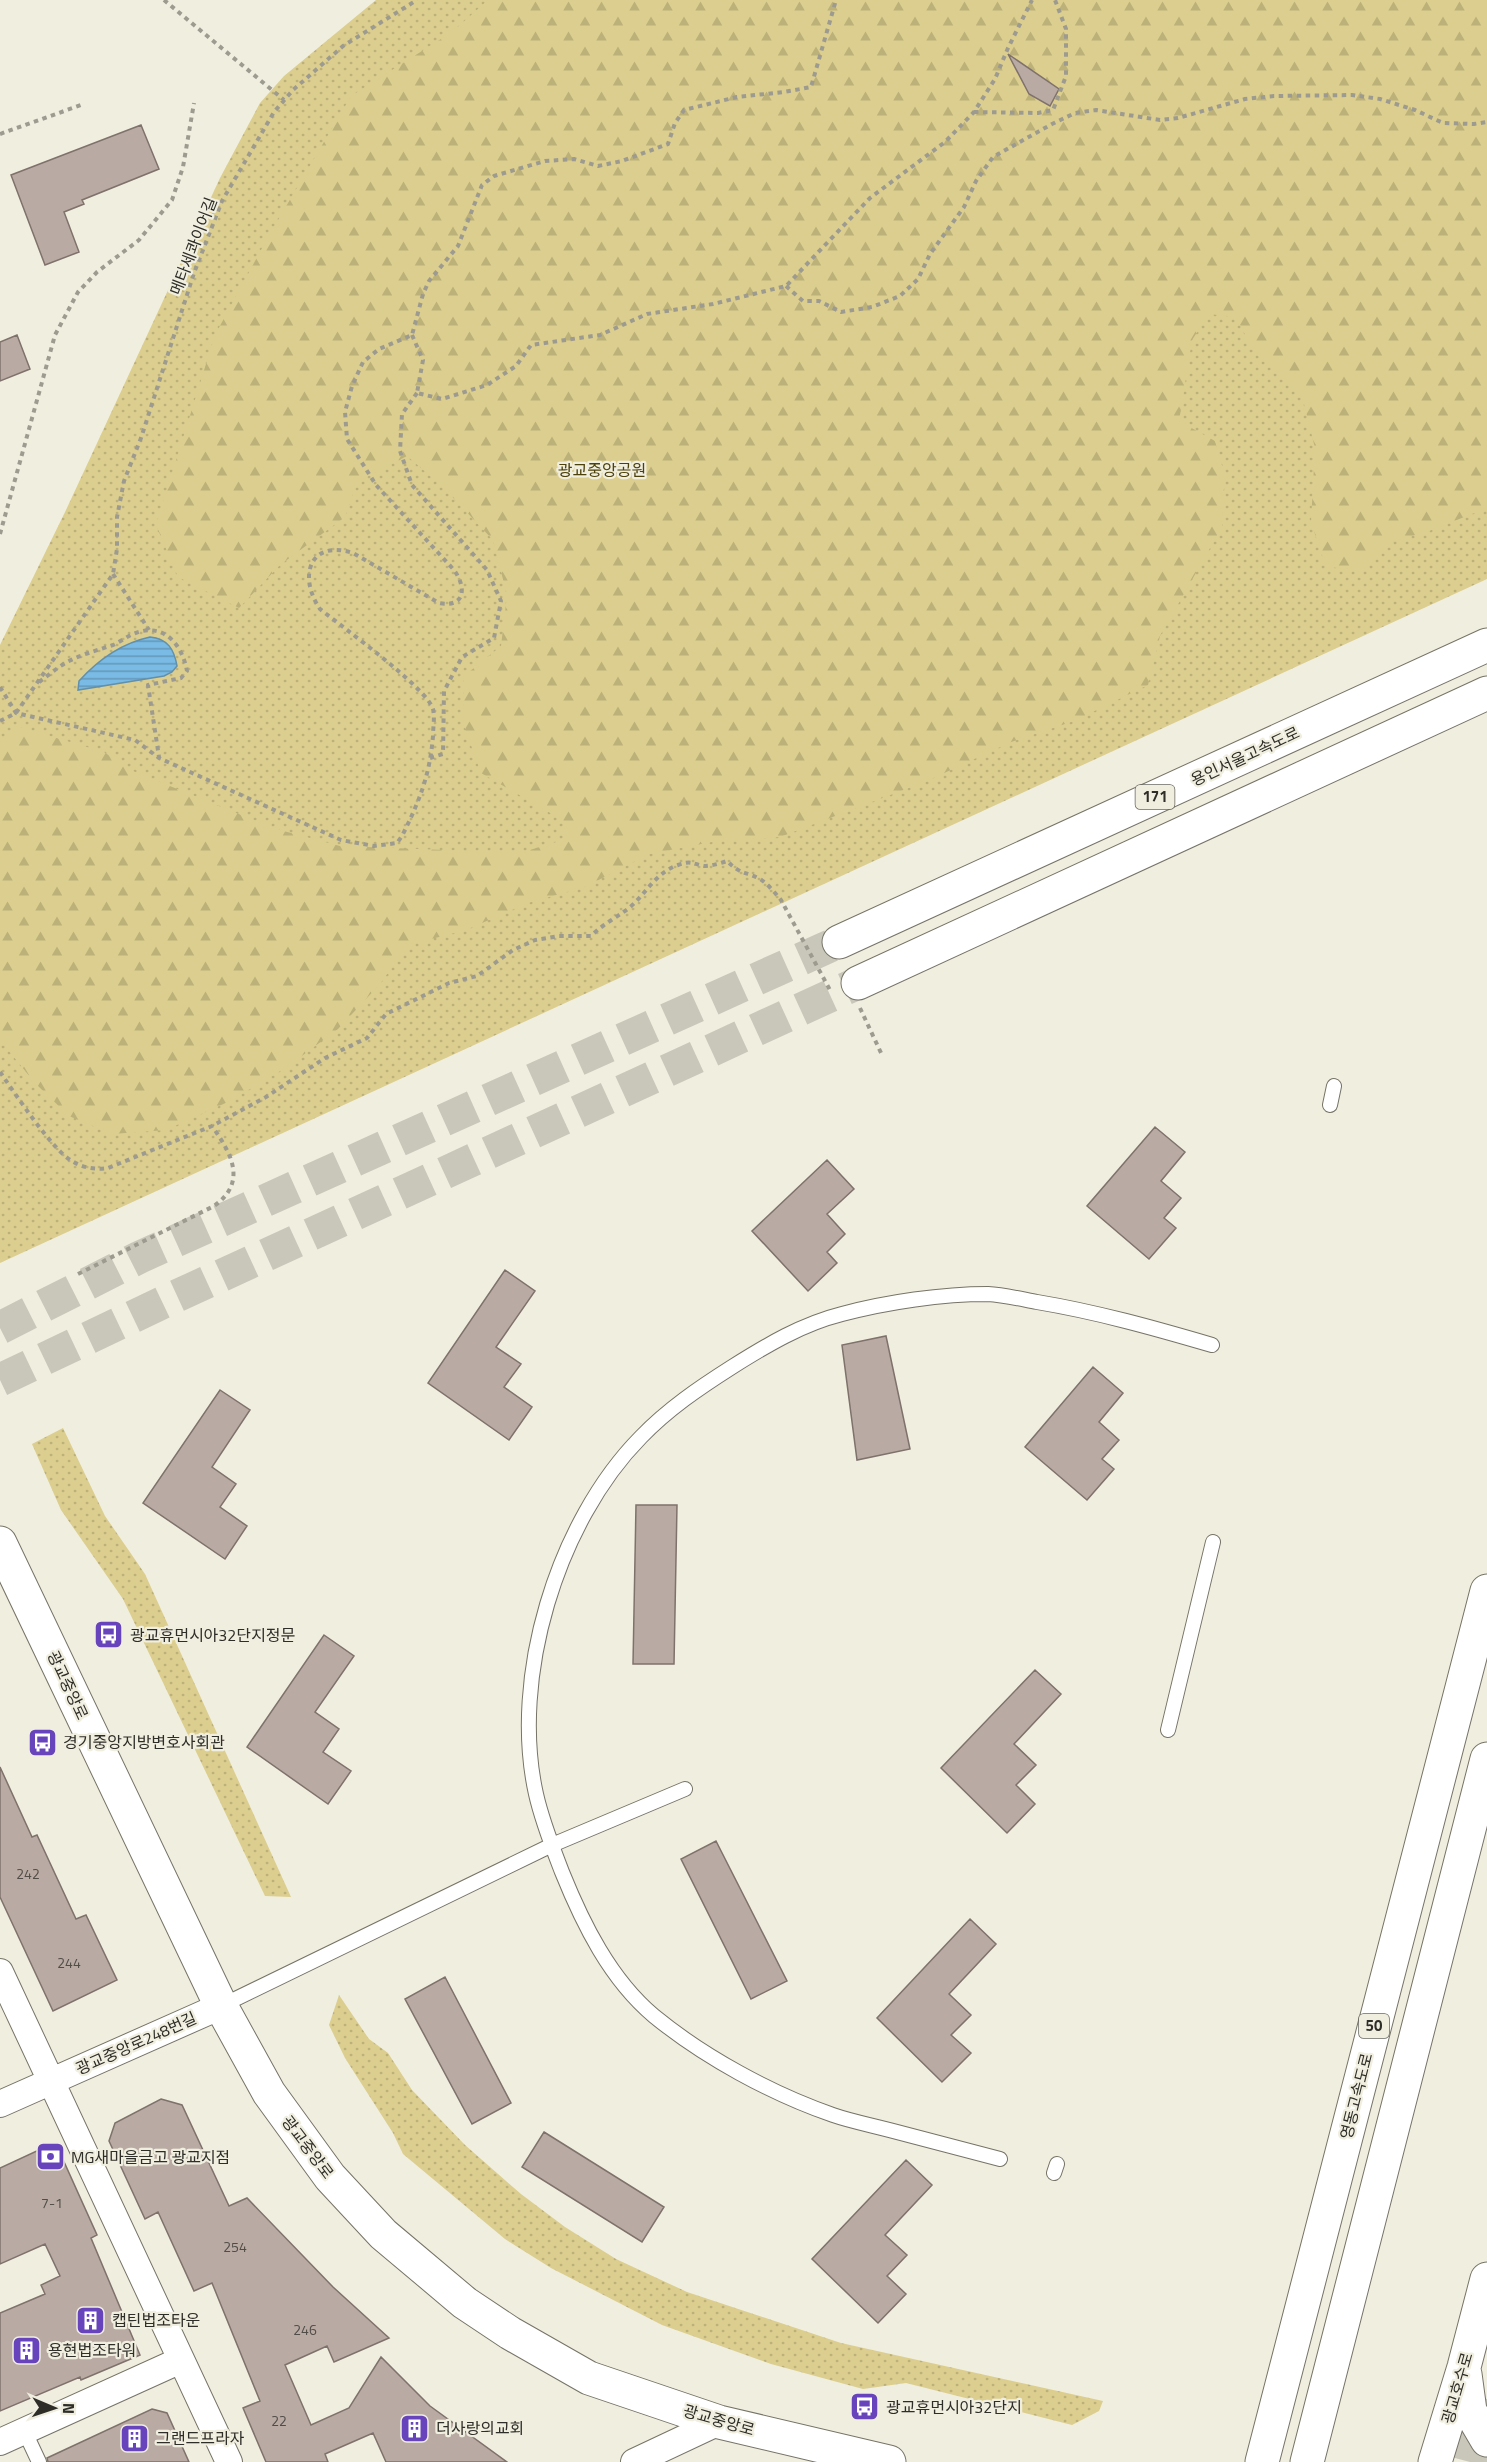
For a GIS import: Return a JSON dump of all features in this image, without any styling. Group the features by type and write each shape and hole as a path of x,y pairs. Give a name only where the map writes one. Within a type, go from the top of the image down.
{"main road":[{"name":"용인서울고속도로","path":"839,942 1479,649"},
{"path":"850,992 1486,693"},
{"name":"광교중앙로","path":"0,1543 221,2006 269,2092 330,2177 383,2234 465,2303 510,2333 589,2378 719,2422 889,2462"},
{"name":"영동고속도로","path":"1262,2462 1487,1590"},
{"path":"1307,2462 1487,1759"},
{"name":"광교호수로","path":"1435,2462 1464,2367 1487,2279"},
{"path":"1464,2367 1470,2411 1487,2440"}],"street":[{"path":"0,1972 229,2462"},
{"name":"광교중앙로248번길","path":"0,2104 221,2006"},
{"path":"0,2442 181,2360"},
{"path":"634,2462 719,2422"}],"lane":[{"path":"1330,1105 1334,1086"},
{"path":"1000,2159 835,2116 746,2076 663,2022 640,2002 595,1943 572,1897 552,1845 535,1790 530,1726 532,1678 544,1613 577,1529 606,1480 638,1440 670,1408 785,1334 839,1314 914,1300 990,1294 1098,1313 1212,1345"},
{"path":"1168,1730 1213,1542"},
{"path":"221,2006 552,1845 685,1789"},
{"path":"24,2430 39,2462"}],"path":[{"path":"164,0 284,100"},
{"name":"메타세콰이어길","path":"113,573 117,549 117,517 124,481 141,438 194,273 222,201 274,112 284,100 343,46 417,0"},
{"path":"430,758 443,754 444,691 462,657 494,638 501,601 487,570 412,485 400,451 402,414 417,393 423,360 412,335 423,294 429,281 458,246 482,185 494,176 545,161 574,159 598,166 622,161 668,144 675,123 684,110 737,97 811,87 836,0"},
{"path":"417,393 442,399 487,385 516,366 531,345 600,335 647,314 713,304 786,286 870,198 945,142 974,112 995,79 1032,0"},
{"path":"974,112 1038,113 1053,110 1066,76 1066,29 1055,0"},
{"path":"786,286 803,301 819,301 841,312 873,307 900,296 918,279 930,254 964,207 976,181 993,157 1075,113 1096,110 1160,120 1178,118 1245,99 1353,94 1380,99 1415,110 1443,123 1487,122"},
{"path":"0,534 55,335 78,292 97,272 140,240 172,200 183,168 194,103"},
{"path":"0,134 81,105"},
{"path":"0,687 16,713 135,740 159,758 341,840 387,846 397,843 423,790 430,758 434,717 432,707 420,689 320,609 313,599 309,586 309,574 312,562 319,554 341,549 439,603 449,605 457,602 462,594 461,579 376,485 347,439 345,412 352,386 363,362 379,349 412,335"},
{"path":"0,721 16,713 113,573 149,630"},
{"path":"36,684 68,661 117,643 135,633 149,630 163,632 172,638 184,658 187,671 182,678 148,686 159,758"},
{"path":"0,1072 64,1156 84,1167 99,1170 108,1168 212,1126 266,1097 325,1058 367,1038 377,1022 386,1014 449,983 477,976 513,950 535,940 560,936 591,936 603,924 628,909 647,887 667,871 693,861 704,866 727,861 737,871 760,879 772,890 781,900 829,989 850,992 882,1055"},
{"path":"78,1274 226,1198 234,1174 232,1160 212,1126"}],"green space":[{"name":"광교중앙공원","path":"376,0 1487,0 1487,579 0,1263 0,645 66,510 220,178 260,103 284,76"},
{"name":"광교중앙공원","path":"488,0 1487,0 1487,508 1429,531 1388,543 1364,570 1326,567 1311,522 1315,448 1302,396 1254,352 1236,317 1209,314 1192,340 1179,421 1215,441 1225,476 1222,527 1160,636 1148,685 1074,721 1011,742 927,781 780,837 717,841 649,854 585,887 528,903 466,930 408,945 380,984 338,1029 287,1067 230,1101 166,1130 112,1134 69,1116 35,1083 0,1040 0,744 19,727 104,752 128,769 276,829 340,846 520,853 566,839 564,821 481,773 463,723 464,676 501,646 507,595 493,540 443,487 407,456 357,482 345,517 280,565 239,608 178,577 156,525 215,335 268,237 351,96 452,32"},
{"path":"63,1428 105,1516 145,1574 291,1897 265,1896 123,1599 61,1510 32,1444"},
{"path":"339,1995 369,2039 388,2053 412,2090 465,2145 521,2194 565,2227 616,2259 687,2292 841,2343 1103,2401 1099,2411 1072,2425 906,2383 863,2389 771,2364 662,2325 551,2268 505,2239 403,2154 393,2133 345,2058 329,2025"}],"water":[{"path":"150,637 161,640 172,650 177,666 172,672 164,676 78,690 79,681 103,659 130,643"}],"building":[{"path":"1008,54 1059,89 1050,106 1029,94"},
{"path":"141,125 159,169 82,200 84,204 64,212 79,252 45,265 11,175"},
{"path":"17,335 30,369 0,381 0,342"},
{"path":"1155,1127 1185,1152 1161,1181 1181,1198 1164,1218 1176,1228 1149,1259 1087,1206"},
{"path":"827,1160 854,1189 827,1214 845,1234 827,1252 837,1263 808,1291 752,1231"},
{"path":"505,1270 535,1291 496,1347 521,1364 504,1387 532,1407 509,1440 428,1383"},
{"path":"886,1336 910,1449 857,1460 842,1345"},
{"path":"1093,1367 1123,1393 1099,1422 1119,1440 1102,1459 1114,1469 1087,1500 1025,1447"},
{"path":"220,1390 250,1410 212,1467 236,1484 220,1507 247,1526 225,1559 143,1503"},
{"path":"636,1505 677,1505 674,1664 633,1664"},
{"path":"324,1635 354,1656 315,1712 339,1729 323,1752 351,1771 328,1804 247,1747"},
{"path":"1035,1670 1061,1694 1014,1744 1036,1765 1016,1785 1035,1804 1007,1833 941,1768"},
{"path":"0,1767 32,1837 37,1835 76,1919 86,1915 117,1980 53,2011 0,1897"},
{"path":"716,1841 787,1981 751,1999 681,1859"},
{"path":"970,1919 996,1944 949,1994 971,2015 951,2035 971,2053 942,2082 877,2018"},
{"path":"445,1977 511,2103 472,2124 405,1999"},
{"path":"161,2099 182,2105 229,2206 247,2198 333,2287 389,2338 334,2362 327,2346 285,2365 311,2425 349,2408 381,2357 430,2406 507,2462 386,2462 373,2433 325,2454 328,2462 266,2462 243,2408 260,2401 212,2283 194,2291 158,2212 145,2219 109,2141 115,2123"},
{"path":"544,2132 664,2207 642,2242 522,2167"},
{"path":"41,2149 60,2153 97,2235 91,2238 140,2355 81,2380 80,2377 0,2411 0,2313 45,2294 41,2285 60,2276 45,2244 0,2264 0,2168"},
{"path":"906,2160 932,2185 885,2235 907,2255 887,2276 906,2294 878,2323 812,2259"},
{"name":"그랜드프라자","path":"152,2409 167,2413 189,2462 48,2462 47,2458"}],"tunnel":[{"path":"0,1328 140,1257 839,942"},
{"path":"0,1380 168,1300 858,983"},
{"path":"1470,2462 1487,2399"}],"place":[{"name":"광교휴먼시아32단지정문","path":"109,1635"},
{"name":"경기중앙지방변호사회관","path":"42,1742"},
{"name":"MG새마을금고 광교지점","path":"50,2157"},
{"name":"캡틴법조타운","path":"91,2320"},
{"name":"용현법조타워","path":"27,2350"},
{"name":"광교휴먼시아32단지","path":"865,2407"},
{"name":"더사랑의교회","path":"415,2428"},
{"name":"그랜드프라자","path":"135,2438"}]}
